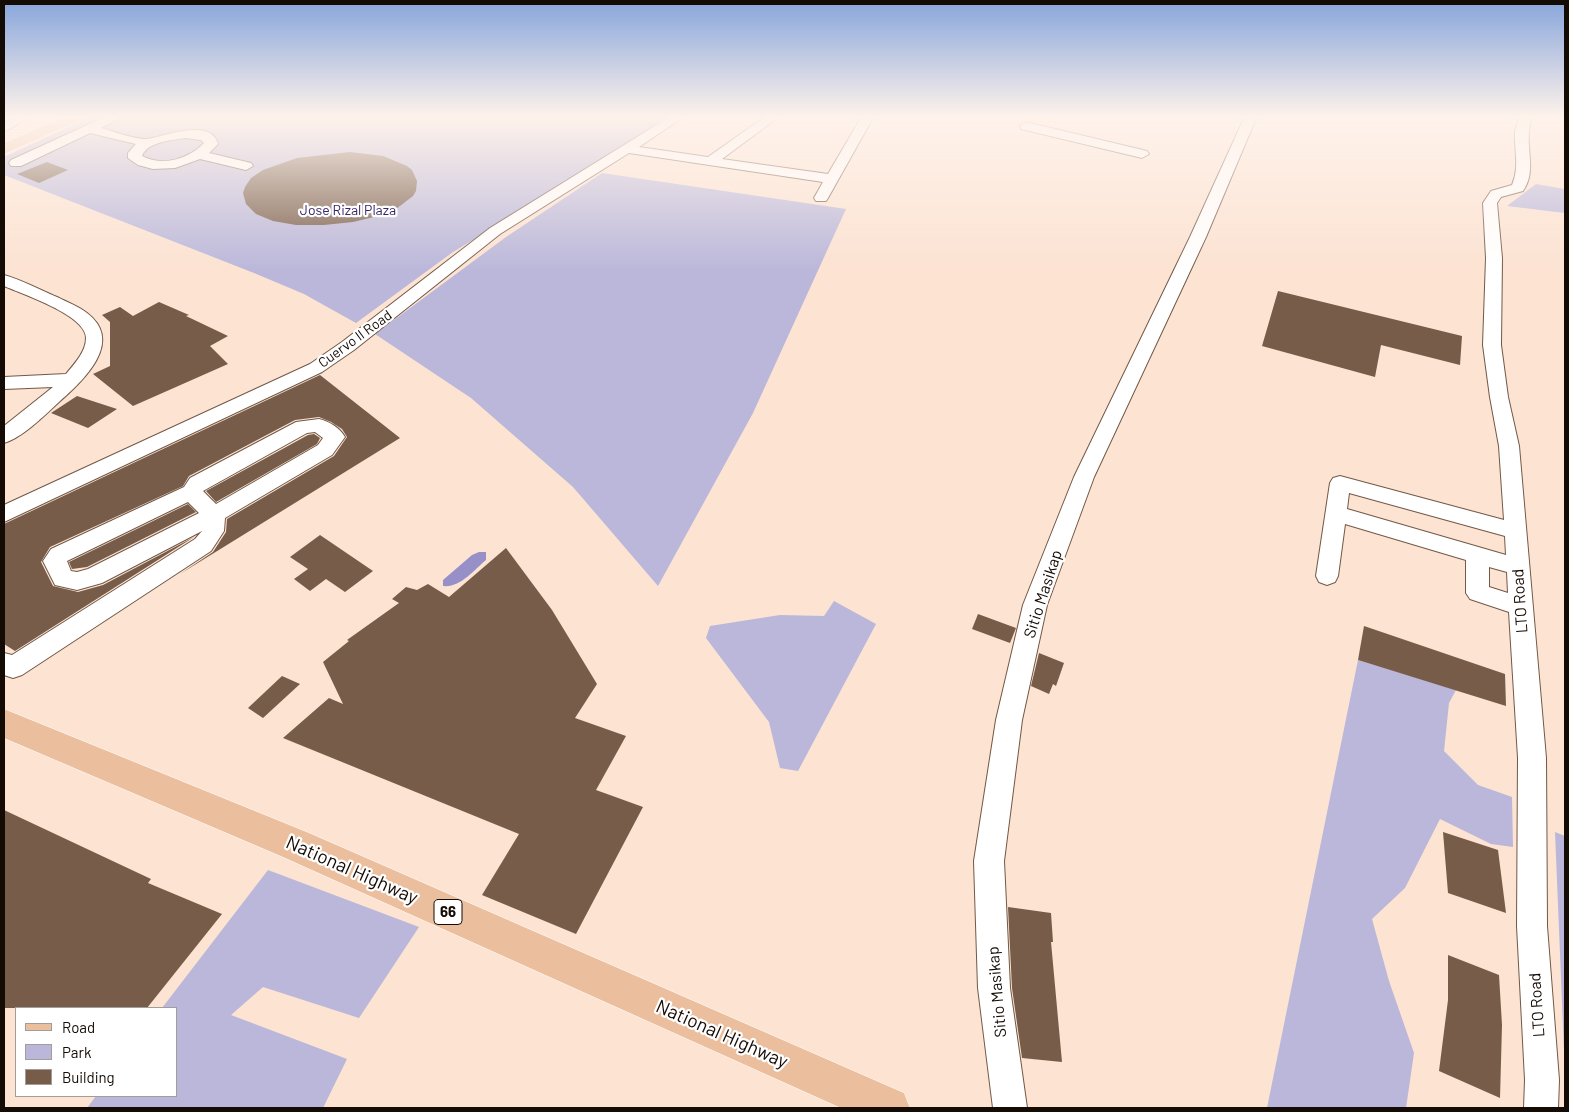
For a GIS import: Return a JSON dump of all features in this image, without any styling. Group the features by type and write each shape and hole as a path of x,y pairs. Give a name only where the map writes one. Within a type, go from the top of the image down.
{"main road":[{"name":"National Highway","path":"4,723 296,845 889,1108"}],"street":[{"name":"Cuervo II Road","path":"4,514 316,368 348,346 495,231 597,168"},
{"path":"752,168 831,179"},
{"path":"822,198 838,168"},
{"name":"Sitio Masikap","path":"1010,1108 994,988 989,861 1009,720 1035,605 1084,478 1198,237 1228,168"},
{"name":"LTO Road","path":"1525,168 1518,188 1496,194 1490,203 1494,258 1492,345 1499,397 1509,446 1532,758 1532,926 1542,1080 1541,1108"},
{"path":"4,280 75,312 86,319 93,328 95,339 92,350 70,380 53,397 4,436"},
{"path":"4,383 70,380"},
{"path":"319,425 335,437 326,450 214,514 94,577 77,581 62,579 54,565 54,561 59,555 191,492 197,483 303,427 319,425"},
{"path":"1328,576 1340,483 1515,531"},
{"path":"7,669 203,545 212,536 216,525 214,514 191,492"},
{"path":"4,495 25,505"},
{"path":"1336,514 1518,567"},
{"path":"1477,555 1478,593 1521,606"}],"green space":[{"name":"Jose Rizal Plaza","path":"4,168 589,168 453,252 356,323 304,294 4,175"},
{"path":"602,173 846,209 753,413 658,586 573,487 471,398 375,334 506,237"},
{"path":"1536,184 1565,189 1565,213 1507,206"},
{"path":"834,601 876,624 798,771 780,768 769,722 706,638 710,626 780,615 824,616"},
{"path":"1358,660 1456,690 1449,703 1444,751 1478,785 1512,797 1513,847 1491,844 1440,819 1405,888 1372,919 1389,981 1414,1053 1406,1108 1267,1108"},
{"path":"1555,832 1565,836 1565,1075"},
{"path":"268,870 419,927 359,1018 263,987 231,1015 347,1059 323,1108 87,1108 95,1097 178,1097 178,1007 163,1007"}],"shaded area":[{"path":"486,552 486,560 461,581 449,586 443,586 443,580 472,555"}],"building":[{"path":"32,168 62,168 68,170 39,183 17,174"},
{"path":"269,168 409,168 417,181 416,191 413,196 396,209 378,216 353,222 296,225 273,221 256,214 246,204 243,193 245,187 251,178"},
{"path":"1278,291 1462,336 1460,365 1381,345 1375,377 1262,346"},
{"path":"159,302 189,315 186,316 228,336 210,346 228,364 133,406 93,374 110,366 110,322 102,315 120,307 133,316"},
{"path":"320,375 400,438 180,574 213,552 226,532 227,519 334,456 347,437 342,429 319,417 295,420 189,476 183,486 50,547 41,562 53,586 78,592 103,585 194,537 15,651 4,644 4,524"},
{"path":"77,396 117,409 88,428 51,413"},
{"path":"314,434 320,438 317,444 216,502 206,491 308,435"},
{"path":"188,504 196,512 87,567 72,569 69,562"},
{"path":"320,535 373,571 345,592 326,579 310,591 294,579 308,569 290,557"},
{"path":"506,548 552,610 597,684 575,718 626,736 596,790 643,807 576,934 482,895 519,834 283,738 329,698 343,704 323,662 349,641 347,640 399,603 392,599 406,587 417,590 428,584 449,597"},
{"path":"978,614 1016,628 1010,643 972,629"},
{"path":"1364,626 1505,674 1506,706 1358,660"},
{"path":"1039,653 1064,663 1056,686 1053,684 1049,694 1031,686"},
{"path":"282,676 300,684 263,718 248,708"},
{"path":"4,810 151,879 148,883 222,914 148,1007 4,1008"},
{"path":"1443,832 1498,850 1506,913 1448,893"},
{"path":"1008,907 1051,913 1053,942 1051,942 1062,1062 1022,1058 1012,988"},
{"path":"1448,955 1499,975 1502,1025 1500,1098 1439,1071 1448,1000"}]}
